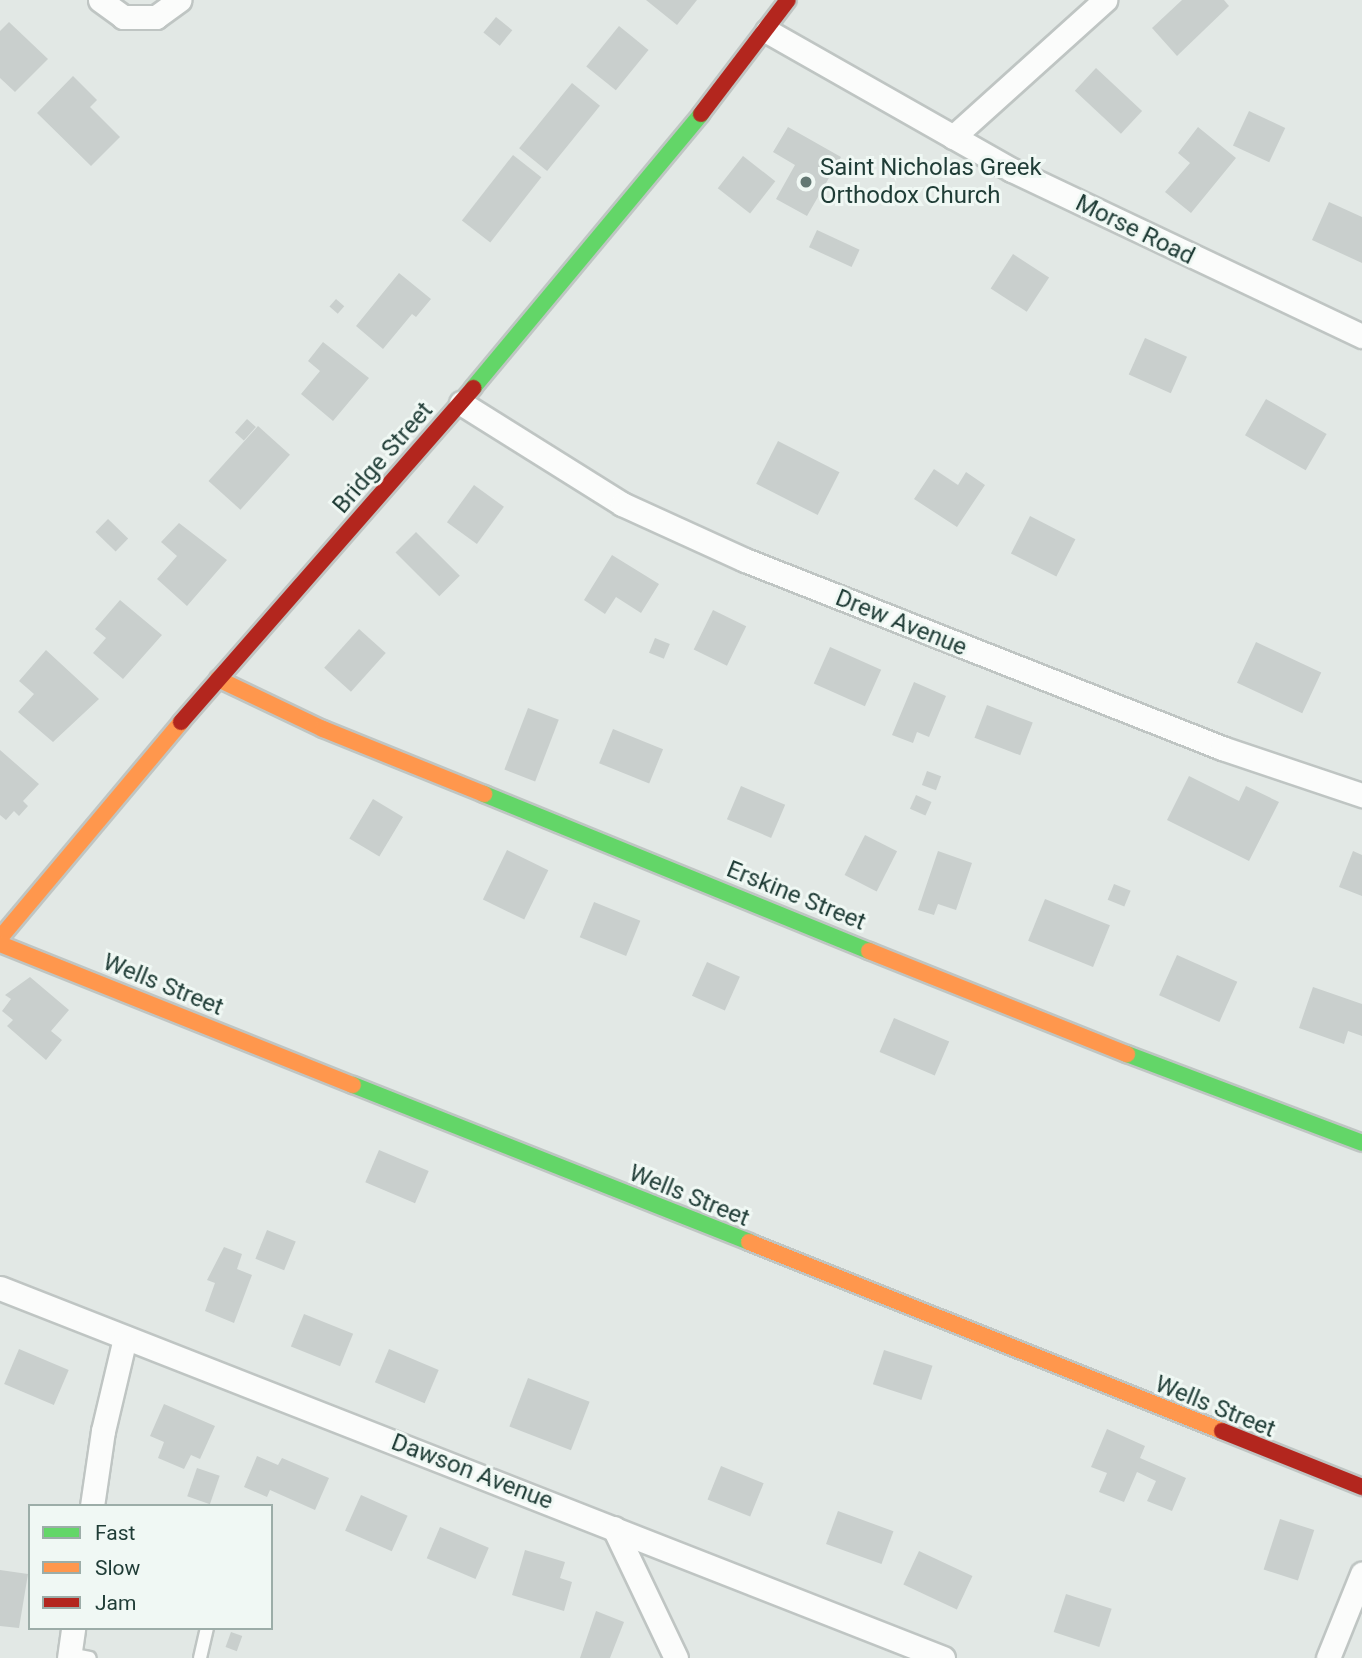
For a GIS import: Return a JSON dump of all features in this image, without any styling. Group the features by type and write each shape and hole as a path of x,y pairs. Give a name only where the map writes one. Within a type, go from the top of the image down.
{"street":[{"path":"100,0 123,17 156,17 179,0"},
{"name":"Bridge Street","path":"0,938 218,679 461,403 768,31 789,0"},
{"path":"953,137 1105,0"},
{"name":"Morse Road","path":"768,31 1037,182 1362,336"},
{"name":"Drew Avenue","path":"461,403 622,504 745,560 1222,748 1362,795"},
{"name":"Erskine Street","path":"218,679 323,729 1089,1040 1362,1143"},
{"name":"Wells Street","path":"0,944 1362,1487"},
{"name":"Dawson Avenue","path":"0,1288 943,1658"},
{"path":"92,1504 103,1432 125,1338"},
{"path":"614,1528 676,1658"},
{"path":"1328,1658 1362,1574"},
{"path":"73,1630 76,1657"}],"lane":[{"path":"200,1658 207,1630"}],"building":[{"path":"646,0 697,0 677,25"},
{"path":"1182,0 1224,0 1229,6 1177,56 1152,28"},
{"path":"496,17 512,30 500,46 483,33"},
{"path":"9,22 48,59 15,92 0,78 0,31"},
{"path":"619,26 649,50 616,90 586,66"},
{"path":"1096,68 1142,111 1121,134 1075,91"},
{"path":"73,76 97,100 90,107 120,137 91,166 37,113"},
{"path":"572,83 600,106 547,171 519,148"},
{"path":"1249,111 1285,128 1269,162 1233,145"},
{"name":"Saint Nicholas Greek Orthodox Church","path":"788,127 841,157 807,216 776,199 795,165 773,152"},
{"path":"1198,127 1236,158 1191,213 1165,192 1190,163 1178,153"},
{"path":"513,155 541,177 490,243 462,220"},
{"path":"743,156 775,181 750,214 718,188"},
{"path":"1329,202 1362,217 1362,263 1312,240"},
{"path":"817,230 860,250 852,267 809,247"},
{"path":"1013,254 1049,277 1027,312 991,288"},
{"path":"399,273 431,299 416,317 412,314 383,349 356,326"},
{"path":"336,299 344,306 338,314 329,307"},
{"path":"1145,338 1187,357 1171,393 1129,375"},
{"path":"323,342 369,378 333,421 301,394 320,371 308,361"},
{"path":"1266,399 1327,434 1306,470 1245,435"},
{"path":"247,419 256,427 244,440 235,432"},
{"path":"258,426 290,455 240,510 208,481"},
{"path":"778,441 839,472 818,515 756,484"},
{"path":"934,469 958,485 966,472 985,485 957,527 914,499"},
{"path":"474,485 504,507 477,544 447,522"},
{"path":"1030,516 1075,539 1056,577 1011,553"},
{"path":"108,519 128,538 116,551 95,532"},
{"path":"179,523 227,560 187,606 157,579 177,556 161,542"},
{"path":"416,532 460,576 439,596 395,553"},
{"path":"612,555 659,584 641,613 616,597 605,614 584,600"},
{"path":"120,600 162,635 123,679 93,653 106,638 95,629"},
{"path":"713,610 746,626 727,666 694,650"},
{"path":"359,629 386,653 351,692 324,668"},
{"path":"655,638 670,644 664,659 649,653"},
{"path":"1256,642 1321,672 1302,713 1237,683"},
{"path":"830,647 881,670 865,706 814,684"},
{"path":"46,650 99,699 53,742 18,712 34,694 19,681"},
{"path":"914,682 946,696 929,737 917,732 913,743 892,735"},
{"path":"987,705 1033,723 1020,755 974,738"},
{"path":"528,708 559,720 535,781 504,770"},
{"path":"613,729 663,749 649,784 599,763"},
{"path":"0,750 39,784 23,801 28,806 19,816 14,811 6,820 0,815"},
{"path":"927,771 941,776 936,790 922,785"},
{"path":"1189,776 1239,801 1246,786 1279,802 1249,861 1167,820"},
{"path":"741,786 785,805 771,838 727,819"},
{"path":"916,795 932,802 925,816 910,809"},
{"path":"373,799 403,817 379,856 349,838"},
{"path":"865,835 897,851 877,891 845,875"},
{"path":"507,850 548,870 524,920 483,899"},
{"path":"938,851 972,863 956,910 938,904 934,915 918,910"},
{"path":"1353,851 1362,855 1362,896 1339,887"},
{"path":"1114,884 1131,891 1124,907 1108,900"},
{"path":"1045,899 1110,925 1093,967 1028,941"},
{"path":"594,902 640,921 626,956 580,937"},
{"path":"1177,955 1237,982 1219,1022 1159,995"},
{"path":"707,962 740,977 725,1010 692,996"},
{"path":"30,977 69,1010 51,1031 62,1040 46,1060 7,1026 13,1020 2,1011 11,999 5,995"},
{"path":"1313,987 1362,1004 1362,1036 1348,1031 1344,1044 1299,1028"},
{"path":"894,1018 949,1041 935,1076 880,1052"},
{"path":"379,1150 429,1171 415,1203 365,1182"},
{"path":"267,1230 296,1242 284,1270 255,1259"},
{"path":"224,1247 242,1254 237,1269 252,1275 234,1323 205,1311 215,1283 207,1280"},
{"path":"304,1314 353,1334 340,1366 291,1346"},
{"path":"19,1349 69,1370 54,1405 4,1384"},
{"path":"389,1349 439,1370 425,1403 375,1382"},
{"path":"884,1350 933,1366 921,1400 873,1384"},
{"path":"528,1378 590,1402 571,1450 509,1427"},
{"path":"164,1404 215,1426 200,1459 191,1455 184,1469 158,1458 164,1442 150,1436"},
{"path":"1107,1429 1145,1446 1140,1458 1186,1478 1172,1511 1147,1501 1156,1481 1137,1472 1124,1502 1099,1492 1107,1473 1091,1467"},
{"path":"257,1456 278,1465 282,1458 329,1478 315,1510 270,1490 267,1497 244,1487"},
{"path":"721,1466 764,1483 750,1517 708,1499"},
{"path":"197,1468 220,1476 209,1504 187,1496"},
{"path":"361,1495 408,1516 392,1551 345,1531"},
{"path":"838,1511 893,1531 881,1564 826,1544"},
{"path":"1280,1519 1314,1530 1298,1581 1264,1569"},
{"path":"440,1527 489,1548 476,1579 427,1558"},
{"path":"525,1550 565,1562 560,1578 572,1582 564,1611 512,1595"},
{"path":"919,1551 972,1576 957,1609 903,1585"},
{"path":"0,1570 28,1574 19,1628 0,1626"},
{"path":"1066,1594 1112,1609 1099,1647 1054,1632"},
{"path":"596,1611 624,1622 610,1658 580,1658"},
{"path":"231,1632 242,1636 237,1651 226,1647"}],"traffic: fast":[{"path":"473,388 701,114"},
{"path":"484,794 869,951"},
{"path":"1127,1054 1362,1143"},
{"path":"353,1085 749,1242"}],"traffic: slow":[{"path":"218,679 323,729 484,794"},
{"path":"0,938 181,722"},
{"path":"0,944 353,1085"},
{"path":"869,951 1127,1054"},
{"path":"749,1242 1222,1431"}],"traffic: jam":[{"path":"701,114 788,0"},
{"path":"181,722 473,388"},
{"path":"1222,1431 1362,1487"}],"place":[{"name":"Saint Nicholas Greek Orthodox Church","path":"806,182"}]}
